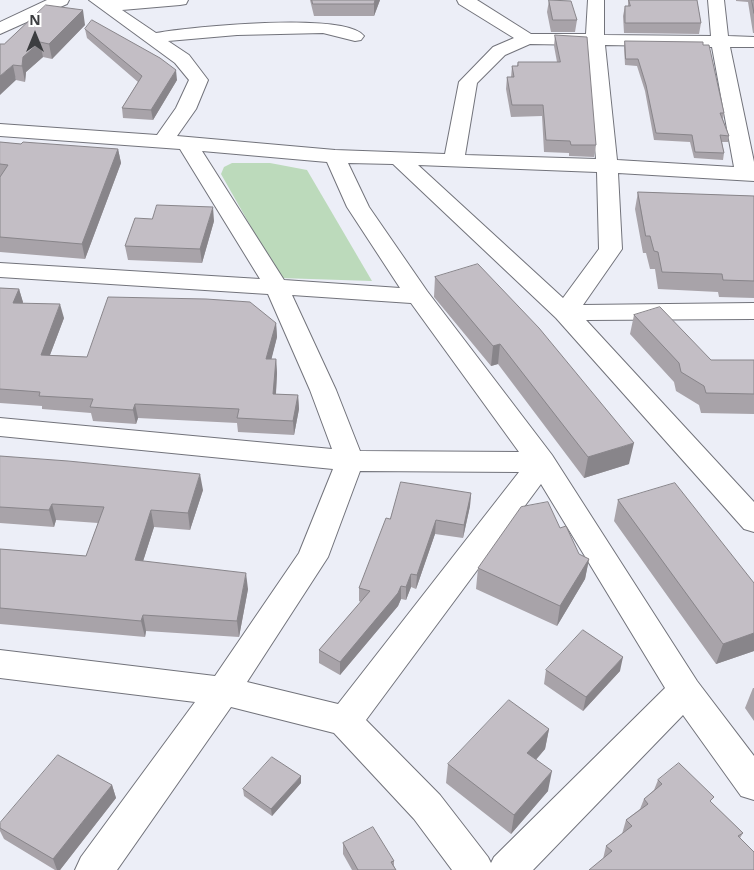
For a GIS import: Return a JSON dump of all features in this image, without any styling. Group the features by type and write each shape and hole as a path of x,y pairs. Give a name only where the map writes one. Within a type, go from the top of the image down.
{"street":[{"path":"0,29 61,0"},
{"path":"102,3 180,0"},
{"path":"465,0 528,39"},
{"path":"564,313 611,249 607,166 595,38 596,0"},
{"path":"0,130 175,142 335,156 607,166 750,175 720,41 716,0"},
{"path":"102,3 182,59 199,80 186,109 175,142"},
{"path":"152,39 173,34 212,31 323,28 340,30 355,36"},
{"path":"454,161 468,82 499,52 528,39 595,38 754,42"},
{"path":"94,870 223,690 313,557 350,461 323,390 276,286 175,142"},
{"path":"335,156 358,207 418,296 542,462 685,690 754,784"},
{"path":"399,159 564,313 754,521"},
{"path":"0,270 418,296"},
{"path":"564,313 754,311"},
{"path":"0,427 350,461 542,462"},
{"path":"345,721 542,462"},
{"path":"0,664 223,690 345,721 428,807 475,870"},
{"path":"507,870 685,690"}],"green space":[{"path":"232,163 270,163 307,170 372,281 280,278 221,174 224,167"}],"building":[{"path":"312,0 375,0 374,4 313,4"},
{"path":"549,0 571,1 577,20 553,20"},
{"path":"629,0 697,0 701,23 625,23 625,6 630,6"},
{"path":"46,5 83,10 49,44 40,42 23,57 22,66 13,65 0,76 0,44 4,44"},
{"path":"92,20 160,58 176,70 151,110 122,108 142,76 85,29"},
{"path":"555,35 587,37 596,145 571,145 570,141 546,140 543,105 512,105 507,77 514,77 512,66 518,66 518,62 560,62"},
{"path":"625,41 703,42 703,45 709,45 724,113 720,113 729,136 720,135 724,153 695,152 692,135 656,133 646,85 638,59 626,59"},
{"path":"0,142 118,149 82,244 0,237 0,177 8,165 0,164"},
{"path":"638,192 754,196 754,281 723,280 722,274 662,272 658,252 654,251 650,236 646,236"},
{"path":"157,205 213,207 200,249 125,246 135,218 152,219"},
{"path":"478,264 539,328 634,443 588,457 500,344 493,346 435,277"},
{"path":"0,288 19,289 13,303 60,304 41,355 87,357 108,297 250,302 276,323 266,359 276,359 273,394 298,395 293,421 237,418 239,409 135,404 133,410 90,407 93,399 39,396 40,392 0,389"},
{"path":"660,307 711,360 754,360 754,394 706,393 704,386 681,372 679,363 634,315"},
{"path":"0,456 200,474 188,513 151,510 135,560 246,573 237,621 143,615 141,621 0,608 0,549 86,556 104,507 52,504 49,510 0,507"},
{"path":"401,482 471,493 464,525 436,520 417,575 411,574 406,587 401,586 398,593 340,662 319,650 370,591 359,588 386,518 390,519"},
{"path":"675,483 754,583 754,633 723,644 618,500"},
{"path":"548,502 560,528 566,526 579,554 589,559 560,606 478,568 521,507"},
{"path":"583,630 623,657 586,697 546,670"},
{"path":"509,700 549,729 527,753 552,771 514,815 448,764"},
{"path":"58,755 112,785 53,859 0,828 0,823"},
{"path":"272,757 301,776 271,809 243,789"},
{"path":"679,763 714,797 710,801 743,833 738,836 754,852 754,870 589,870 612,851 606,846 632,826 626,820 648,804 644,799 662,784 658,780"},
{"path":"373,827 394,861 391,862 396,870 358,870 343,843"}]}
